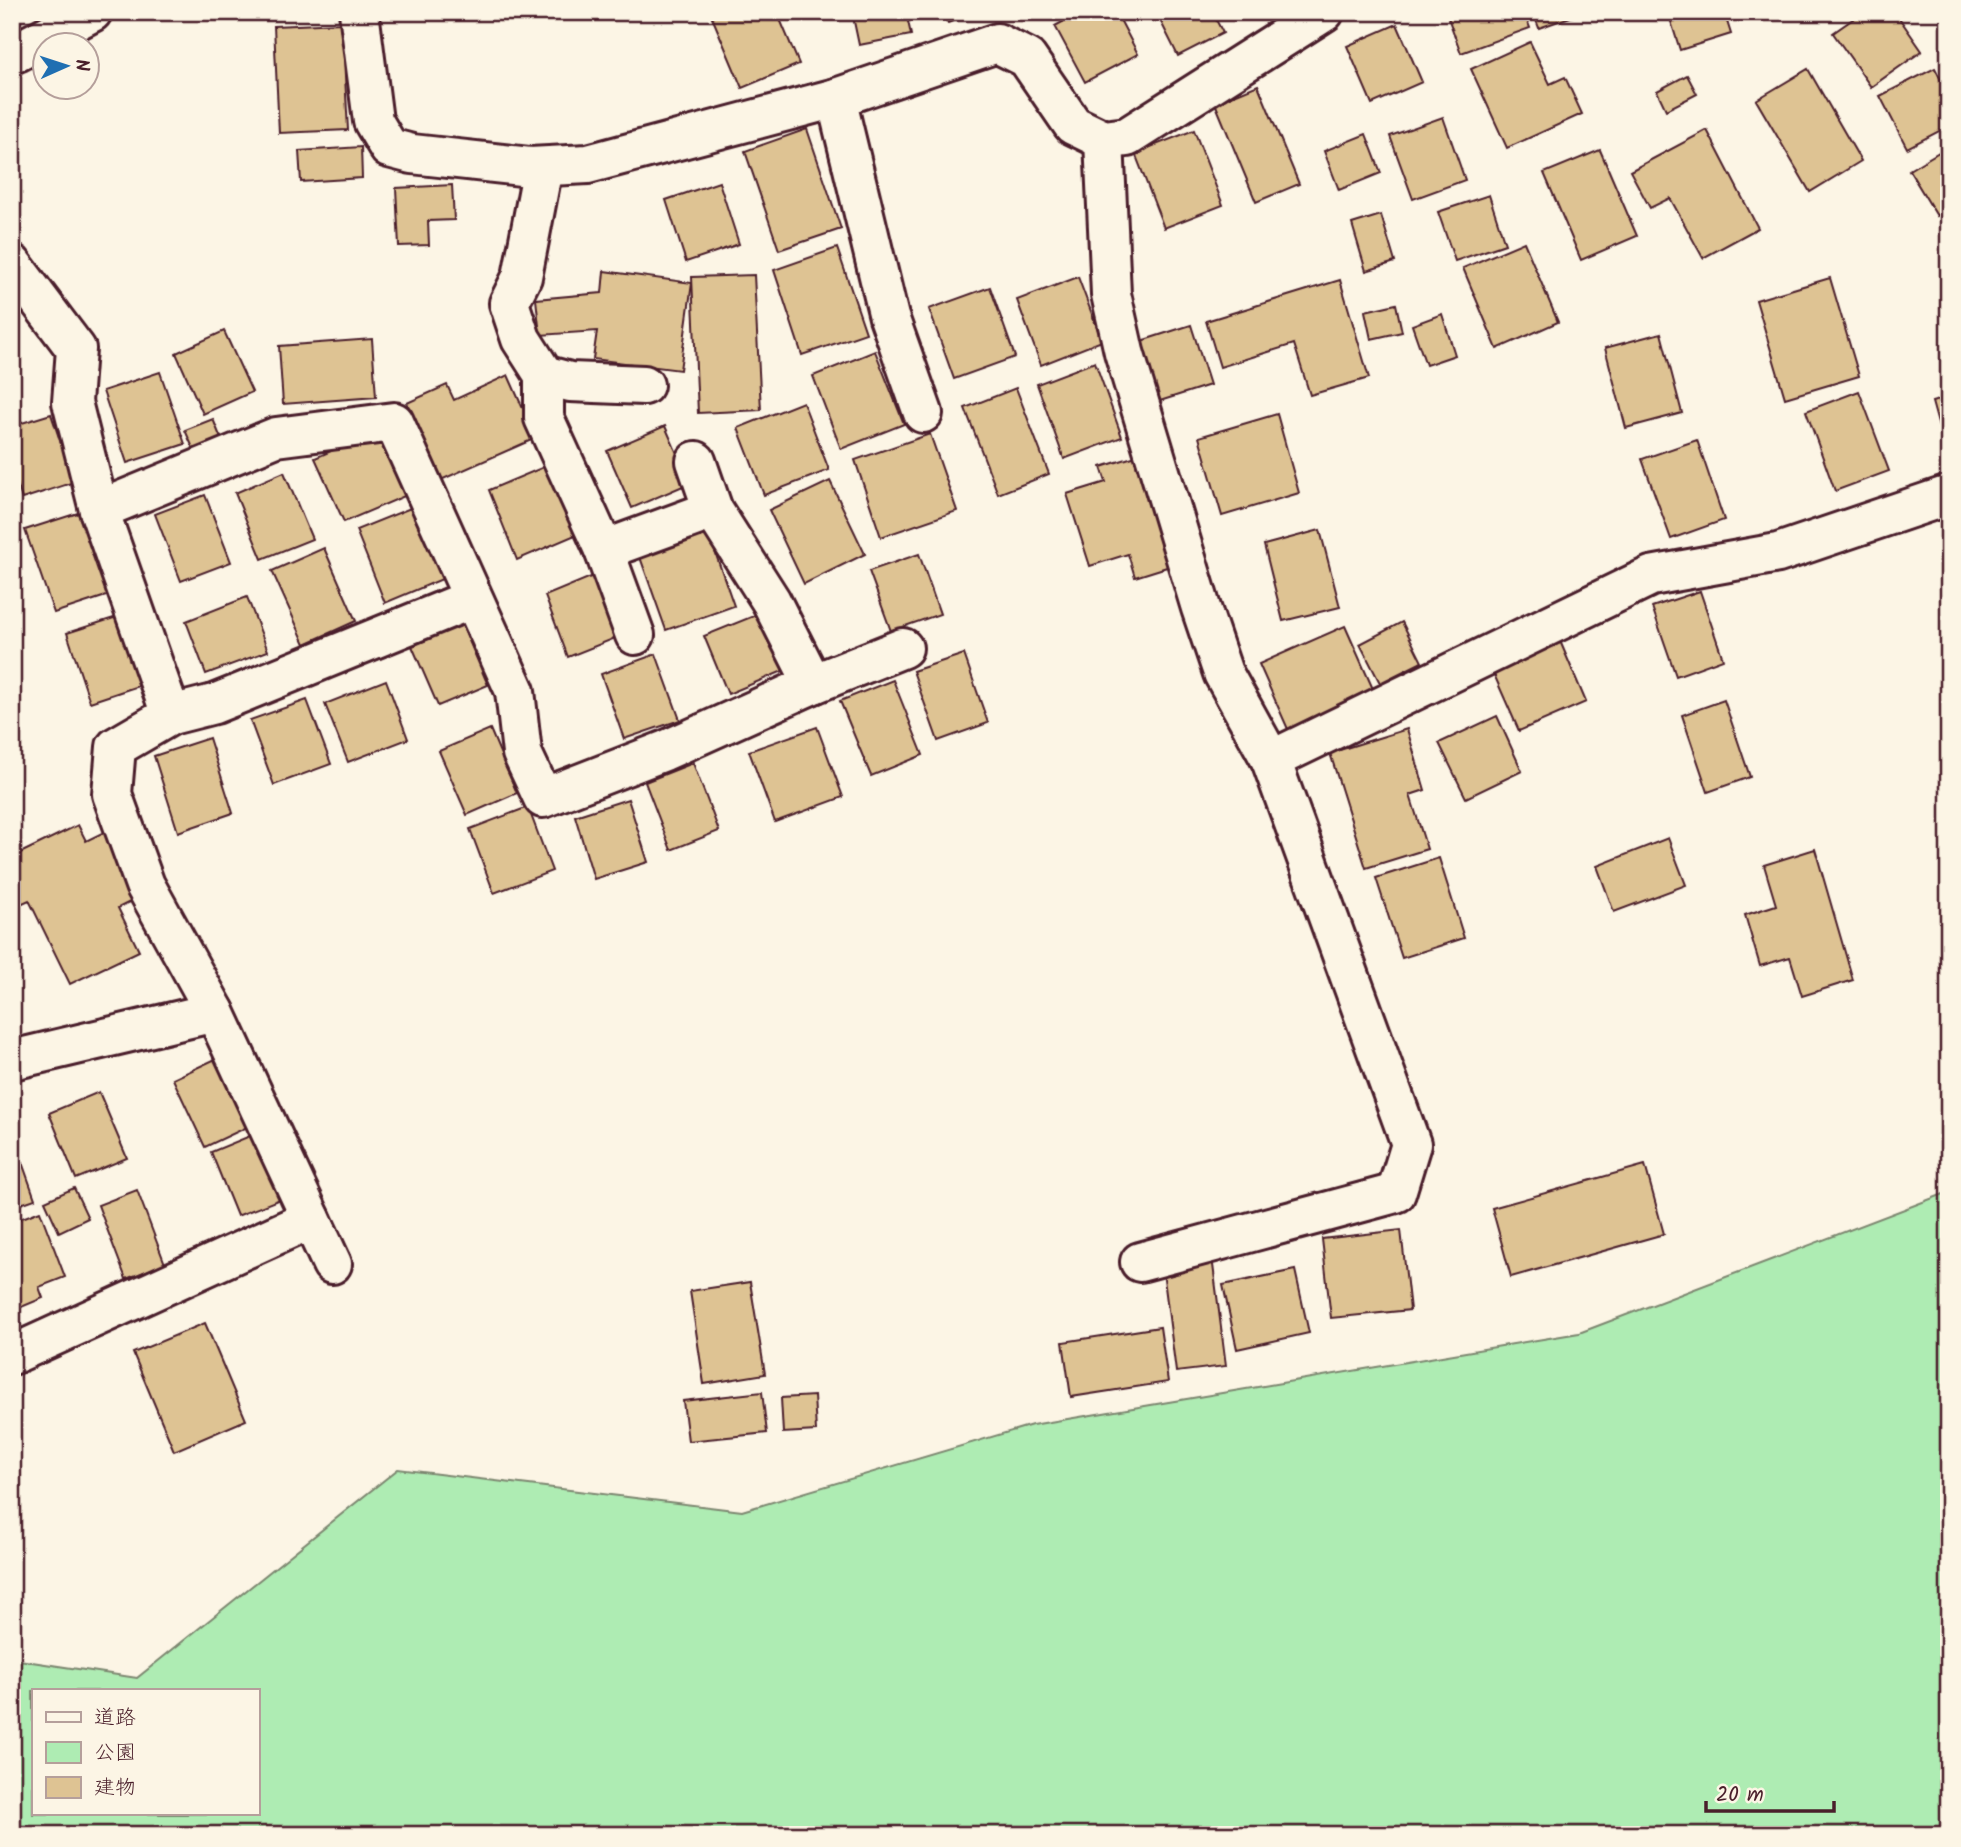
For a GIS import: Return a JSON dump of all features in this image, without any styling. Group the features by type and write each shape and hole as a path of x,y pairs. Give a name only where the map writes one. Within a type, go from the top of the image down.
{"street":[{"path":"12,46 17,52 92,12"},
{"path":"359,12 373,121 389,148 530,167 588,164 836,98 997,43 1027,58 1073,125 1104,140 1127,137 1324,12"},
{"path":"836,98 889,317 923,413"},
{"path":"1104,140 1111,294 1124,352 1223,673 1270,760 1411,1144 1396,1194 1140,1262"},
{"path":"544,167 522,278 509,303 521,340 544,375 544,418 604,550 635,635"},
{"path":"12,264 75,349 72,402 99,510 171,715"},
{"path":"544,375 570,382 644,386"},
{"path":"99,510 276,437 394,422 515,691 522,753 542,798 664,751 813,684 903,648"},
{"path":"696,461 713,510 771,601 813,684"},
{"path":"1270,760 1651,576 1778,553 1949,495"},
{"path":"604,550 713,510"},
{"path":"332,1264 215,1012 145,885 112,794 116,747 171,715 214,704 472,599"},
{"path":"12,1060 215,1012"},
{"path":"12,1355 311,1219"}],"green space":[{"path":"1949,1192 1949,1835 12,1835 12,1659 137,1678 398,1469 742,1511 1032,1425 1579,1333"}],"building":[{"path":"724,12 777,12 799,64 742,88 712,17"},
{"path":"852,12 906,12 911,35 859,45"},
{"path":"944,12 976,12 948,23"},
{"path":"1081,12 1116,12 1138,54 1085,82 1055,26"},
{"path":"1156,12 1212,12 1223,33 1178,56"},
{"path":"1446,12 1524,12 1530,28 1461,53"},
{"path":"1533,12 1572,12 1573,16 1539,28"},
{"path":"1668,12 1724,12 1731,34 1680,50"},
{"path":"1863,12 1895,12 1922,51 1871,87 1833,33"},
{"path":"342,23 348,130 279,133 274,26"},
{"path":"1397,24 1422,82 1372,104 1347,46"},
{"path":"1530,42 1550,84 1565,77 1582,114 1507,148 1471,69"},
{"path":"1935,68 1949,96 1949,126 1907,148 1880,96"},
{"path":"1808,69 1861,161 1810,192 1756,100"},
{"path":"1687,75 1697,94 1666,110 1657,91"},
{"path":"1258,85 1299,184 1256,202 1215,103"},
{"path":"1443,117 1465,180 1413,199 1390,136"},
{"path":"807,129 841,229 779,250 745,151"},
{"path":"1194,130 1223,205 1164,228 1135,153"},
{"path":"1707,130 1758,228 1703,258 1670,198 1650,208 1630,171"},
{"path":"1366,134 1381,173 1339,190 1324,151"},
{"path":"1949,146 1949,208 1937,216 1909,170"},
{"path":"361,147 362,178 301,182 299,151"},
{"path":"1600,150 1637,236 1581,260 1544,173"},
{"path":"719,182 739,244 686,262 666,200"},
{"path":"452,185 454,220 428,221 429,245 399,246 396,188"},
{"path":"1489,195 1505,244 1455,261 1438,212"},
{"path":"1381,215 1395,262 1366,271 1352,224"},
{"path":"1524,242 1558,322 1497,349 1463,268"},
{"path":"837,248 866,333 802,355 774,270"},
{"path":"604,271 692,283 680,370 593,359 597,331 540,335 536,299 602,293"},
{"path":"754,275 761,410 698,413 692,277"},
{"path":"1078,277 1102,341 1041,365 1017,300"},
{"path":"1830,278 1859,376 1785,398 1756,300"},
{"path":"1340,280 1369,378 1310,395 1294,344 1220,367 1206,321"},
{"path":"990,287 1015,357 954,379 929,309"},
{"path":"1396,304 1402,332 1371,339 1365,311"},
{"path":"1442,314 1455,355 1426,365 1412,325"},
{"path":"1191,325 1210,385 1160,401 1141,341"},
{"path":"224,331 252,392 203,414 176,353"},
{"path":"1661,333 1682,413 1626,428 1605,348"},
{"path":"372,339 376,397 283,404 279,346"},
{"path":"875,351 904,424 841,449 813,376"},
{"path":"1095,362 1122,437 1064,459 1037,384"},
{"path":"160,372 185,444 127,463 103,391"},
{"path":"508,375 536,438 441,480 407,403 447,385 454,400"},
{"path":"1016,388 1049,474 998,494 965,408"},
{"path":"1859,391 1889,471 1835,491 1806,411"},
{"path":"1949,397 1949,460 1948,460 1932,402"},
{"path":"803,402 829,470 764,495 738,428"},
{"path":"51,414 74,482 22,499 12,467 12,426"},
{"path":"1277,414 1299,493 1222,516 1199,437"},
{"path":"213,419 224,446 197,457 185,430"},
{"path":"665,426 690,483 632,508 607,451"},
{"path":"379,430 407,495 344,522 315,458"},
{"path":"930,434 957,511 881,537 855,460"},
{"path":"1697,440 1724,520 1671,539 1642,459"},
{"path":"1136,456 1170,566 1135,577 1128,554 1090,566 1067,494 1106,482 1101,467"},
{"path":"551,464 580,533 517,560 489,490"},
{"path":"284,472 312,539 262,559 235,493"},
{"path":"830,481 865,554 804,584 769,510"},
{"path":"205,495 231,562 181,581 155,514"},
{"path":"418,505 447,577 385,603 356,530"},
{"path":"81,512 109,595 54,613 25,530"},
{"path":"1320,530 1340,607 1283,621 1264,545"},
{"path":"708,532 734,606 666,630 640,557"},
{"path":"324,548 356,621 305,644 272,571"},
{"path":"919,554 940,614 891,631 869,571"},
{"path":"598,574 623,635 568,657 545,596"},
{"path":"1700,591 1723,659 1676,676 1652,607"},
{"path":"247,597 268,651 206,674 186,621"},
{"path":"761,613 783,671 728,694 704,636"},
{"path":"117,617 141,685 90,702 67,633"},
{"path":"1402,622 1422,662 1380,683 1360,644"},
{"path":"462,624 488,685 438,706 412,646"},
{"path":"1345,626 1377,698 1291,736 1259,664"},
{"path":"1560,641 1586,702 1519,731 1492,670"},
{"path":"656,654 680,720 624,739 601,674"},
{"path":"964,654 988,723 938,741 913,671"},
{"path":"386,680 408,739 348,762 325,704"},
{"path":"893,680 923,755 871,776 840,701"},
{"path":"307,700 331,764 274,785 250,720"},
{"path":"1724,700 1750,777 1708,792 1682,715"},
{"path":"1497,716 1522,771 1466,798 1439,743"},
{"path":"817,727 843,797 775,822 749,751"},
{"path":"490,729 517,793 467,815 439,751"},
{"path":"1407,729 1425,790 1410,795 1427,849 1366,868 1330,753"},
{"path":"209,738 233,813 178,832 154,756"},
{"path":"693,763 719,831 671,850 645,782"},
{"path":"628,799 648,862 594,879 575,816"},
{"path":"528,807 552,871 494,893 470,829"},
{"path":"78,825 86,841 106,831 138,898 118,908 139,951 70,984 29,900 12,908 12,857"},
{"path":"1668,838 1686,885 1614,912 1597,866"},
{"path":"1815,849 1853,980 1802,996 1790,957 1760,966 1745,915 1776,905 1764,865"},
{"path":"1439,858 1464,938 1402,958 1376,878"},
{"path":"226,1054 258,1122 205,1147 173,1079"},
{"path":"99,1092 127,1158 76,1179 49,1113"},
{"path":"262,1131 288,1196 237,1216 211,1152"},
{"path":"12,1134 35,1199 12,1207"},
{"path":"1645,1165 1664,1234 1511,1277 1492,1208"},
{"path":"74,1188 88,1218 59,1232 45,1201"},
{"path":"137,1190 165,1264 126,1279 98,1205"},
{"path":"40,1211 65,1277 39,1287 43,1298 19,1308 12,1291 12,1222"},
{"path":"1401,1230 1410,1310 1331,1318 1322,1239"},
{"path":"1212,1257 1226,1366 1176,1372 1162,1263"},
{"path":"1295,1270 1309,1333 1237,1349 1223,1285"},
{"path":"750,1282 765,1374 704,1384 690,1291"},
{"path":"205,1323 246,1420 174,1451 133,1353"},
{"path":"1160,1327 1168,1382 1071,1397 1063,1342"},
{"path":"762,1392 767,1433 688,1441 683,1401"},
{"path":"814,1396 816,1431 783,1433 781,1398"}]}
